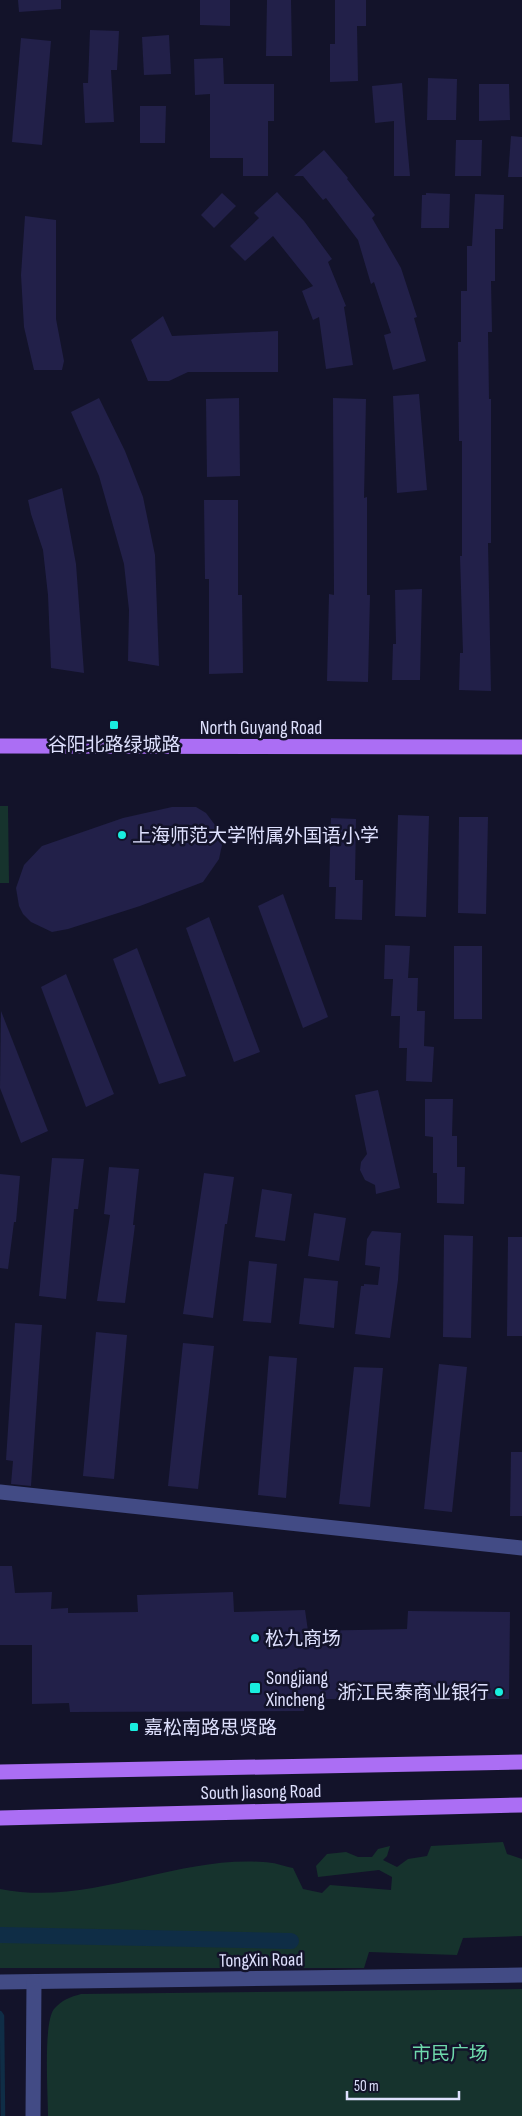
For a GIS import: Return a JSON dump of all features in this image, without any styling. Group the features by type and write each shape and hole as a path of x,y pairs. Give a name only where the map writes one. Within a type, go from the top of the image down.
{"main road":[{"name":"North Guyang Road","path":"0,746 522,747"},
{"name":"South Jiasong Road","path":"0,1772 522,1762"},
{"name":"South Jiasong Road","path":"0,1818 522,1805"}],"street":[{"path":"0,1492 522,1548"},
{"name":"TongXin Road","path":"0,1982 522,1975"},
{"path":"33,2116 34,1982"}],"green space":[{"path":"0,806 8,806 9,883 0,883"},
{"path":"503,1842 507,1854 522,1859 522,1936 463,1938 457,1955 369,1952 364,1968 0,1968 0,1889 34,1893 67,1892 196,1866 229,1862 263,1862 293,1868 303,1889 322,1893 330,1885 391,1890 392,1877 379,1870 318,1877 316,1866 327,1854 346,1852 358,1857 372,1857 378,1849 390,1846 387,1856 383,1860 397,1867 408,1859 427,1856 431,1846"},
{"name":"市民广场","path":"522,1989 522,2116 48,2116 47,2043 51,2017 54,2009 60,2003 81,1994"}],"building":[{"path":"18,0 61,0 61,9 19,12"},
{"path":"200,0 230,0 230,26 200,25"},
{"path":"267,0 291,0 292,56 266,56"},
{"path":"335,0 366,0 366,26 357,26 358,81 330,82 330,44 335,44"},
{"path":"90,30 119,31 117,70 111,70 114,122 85,123 83,83 88,83"},
{"path":"169,35 171,74 144,75 142,37"},
{"path":"21,38 51,41 42,145 12,142"},
{"path":"223,58 224,84 274,84 274,121 268,121 268,176 243,176 243,158 210,158 210,94 195,95 194,59"},
{"path":"428,78 457,79 456,120 427,120"},
{"path":"402,83 410,176 394,176 394,121 375,123 372,86"},
{"path":"479,84 509,84 510,120 479,121"},
{"path":"140,106 166,106 165,143 140,143"},
{"path":"511,136 522,137 522,177 508,177"},
{"path":"456,140 482,140 481,176 455,176"},
{"path":"324,150 348,178 375,215 372,218 401,268 417,317 414,318 426,361 393,370 384,335 391,333 374,282 371,284 358,240 326,198 323,200 303,176 294,176"},
{"path":"277,192 304,221 332,259 328,262 346,306 344,307 353,365 326,369 319,317 313,320 302,291 313,286 273,236 245,261 230,246 259,218 254,213"},
{"path":"222,193 236,206 214,228 201,215"},
{"path":"426,193 450,194 449,228 421,228 422,195 426,195"},
{"path":"475,194 504,195 503,229 495,229 495,281 491,281 492,332 488,332 489,399 491,399 491,543 488,543 491,691 459,690 460,653 463,653 460,556 462,556 462,441 459,441 458,342 461,342 461,291 467,291 467,246 472,246"},
{"path":"25,216 56,220 56,319 64,361 62,370 34,370 24,327 21,275"},
{"path":"163,316 172,336 278,331 278,372 188,372 169,381 148,381 131,340"},
{"path":"419,394 427,490 397,493 393,396"},
{"path":"99,398 125,451 143,497 155,555 159,666 128,661 129,610 124,564 99,476 71,412"},
{"path":"239,398 240,476 207,477 206,399"},
{"path":"333,398 366,399 364,498 367,497 367,595 370,595 368,682 327,681 329,594 334,595"},
{"path":"62,488 76,564 84,673 51,668 48,595 43,550 28,500"},
{"path":"204,500 238,500 238,595 242,595 243,673 209,674 209,579 205,579"},
{"path":"422,589 420,680 392,680 393,644 396,644 395,590"},
{"path":"172,807 196,807 206,813 218,829 222,845 219,859 203,882 140,906 68,929 52,932 31,922 23,914 19,906 16,888 24,865 42,846 123,818"},
{"path":"398,815 429,816 426,917 395,916"},
{"path":"459,817 488,817 486,914 458,913"},
{"path":"331,818 356,819 355,880 363,880 362,920 335,919 336,887 329,887"},
{"path":"283,894 328,1017 303,1028 258,906"},
{"path":"209,917 260,1052 234,1062 186,928"},
{"path":"385,945 410,946 408,978 418,978 417,1011 425,1011 424,1046 434,1047 432,1082 406,1081 407,1048 399,1048 400,1016 391,1016 393,979 384,979"},
{"path":"454,946 482,946 482,1019 454,1019"},
{"path":"137,948 186,1076 159,1084 113,959"},
{"path":"66,974 114,1094 86,1107 41,987"},
{"path":"1,1011 48,1131 21,1143 0,1088"},
{"path":"378,1090 400,1188 376,1194 375,1185 365,1180 360,1170 361,1162 367,1154 355,1095"},
{"path":"425,1099 453,1099 452,1136 457,1136 457,1167 465,1167 464,1204 437,1203 437,1173 433,1173 433,1137 425,1136"},
{"path":"52,1158 84,1159 78,1209 74,1209 66,1299 39,1296"},
{"path":"109,1167 139,1169 133,1225 135,1225 125,1303 97,1301 110,1215 104,1214"},
{"path":"204,1173 234,1177 227,1224 225,1224 213,1318 183,1314"},
{"path":"0,1174 20,1176 16,1222 14,1222 8,1269 0,1268"},
{"path":"262,1189 292,1194 285,1241 255,1237"},
{"path":"314,1213 346,1218 339,1261 308,1256"},
{"path":"372,1231 401,1233 398,1280 390,1338 355,1334 361,1286 364,1286 364,1284 378,1285 380,1267 365,1265 367,1239"},
{"path":"444,1235 473,1236 471,1338 443,1337"},
{"path":"508,1237 522,1237 522,1336 507,1336"},
{"path":"249,1261 277,1264 271,1323 243,1321"},
{"path":"304,1278 338,1281 334,1328 299,1324"},
{"path":"15,1323 42,1325 31,1486 11,1484 13,1461 6,1460"},
{"path":"96,1332 127,1335 114,1479 83,1476"},
{"path":"183,1343 214,1346 198,1489 168,1486"},
{"path":"269,1356 297,1358 286,1498 258,1495"},
{"path":"439,1364 467,1367 452,1512 424,1509"},
{"path":"354,1367 383,1368 370,1507 339,1504"},
{"path":"511,1452 522,1452 522,1516 510,1516"},
{"name":"松九商场","path":"0,1566 12,1566 15,1593 52,1592 51,1609 68,1608 68,1613 138,1612 137,1595 233,1592 234,1612 305,1610 308,1631 407,1629 408,1611 510,1612 509,1699 305,1699 304,1711 70,1712 69,1703 32,1704 32,1645 0,1645"}],"waterway":[{"path":"0,1935 291,1941"},
{"path":"0,2013 2,2016 3,2116"}],"place":[{"name":"谷阳北路绿城路","path":"114,725"},
{"name":"上海师范大学附属外国语小学","path":"122,835"},
{"name":"松九商场","path":"255,1638"},
{"name":"Songjiang Xincheng","path":"255,1688"},
{"name":"浙江民泰商业银行","path":"499,1692"},
{"name":"嘉松南路思贤路","path":"134,1727"}]}
